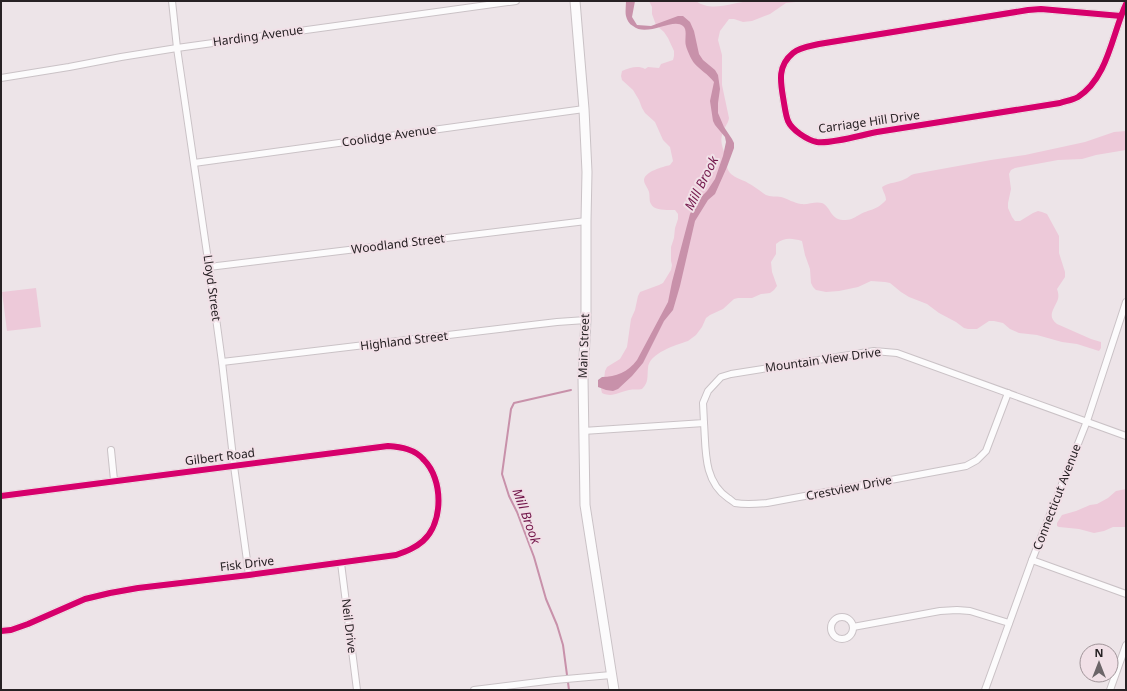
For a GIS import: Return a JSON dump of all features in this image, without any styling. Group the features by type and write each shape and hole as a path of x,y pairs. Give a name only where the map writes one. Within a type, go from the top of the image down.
{"main road":[{"name":"Main Street","path":"575,1 584,109 587,172 586,320 583,378 585,505 614,690"}],"street":[{"name":"Lloyd Street","path":"172,1 177,48 222,362 249,575"},
{"name":"Harding Avenue","path":"1,78 177,48 516,1"},
{"name":"Carriage Hill Drive","path":"1121,16 1042,9 1028,10 802,48 794,52 786,60 780,80 788,122 807,138 818,142 831,141 1060,103 1072,99 1089,88 1097,78 1126,4"},
{"name":"Coolidge Avenue","path":"194,163 584,109"},
{"name":"Woodland Street","path":"209,267 586,221"},
{"name":"Connecticut Avenue","path":"985,690 1032,560 1087,421 1126,302"},
{"name":"Highland Street","path":"222,362 586,320"},
{"name":"Mountain View Drive","path":"704,423 703,404 708,391 722,377 731,374 874,351 897,352 1126,436"},
{"name":"Crestview Drive","path":"704,423 707,468 713,481 722,494 734,502 750,504 767,503 966,466 977,460 986,451 1008,393"},
{"path":"583,431 704,423"},
{"name":"Gilbert Road","path":"1,496 114,480 388,446 413,451 433,470"},
{"path":"111,450 114,480"},
{"name":"Fisk Drive","path":"1,631 11,630 86,600 110,593 138,588 341,563 396,555 413,549 425,540 436,521 439,506 433,470"},
{"path":"1032,560 1126,594"},
{"name":"Neil Drive","path":"341,563 357,690"},
{"path":"853,627 940,611 958,610 970,611 1009,623"},
{"path":"1110,690 1125,654 1126,645"},
{"path":"474,690 611,675"}],"shaded area":[{"path":"626,1 635,1 632,17 637,25 651,26 678,16 683,16 690,22 694,31 699,54 718,75 720,89 718,113 724,127 734,143 734,148 715,194 708,200 695,221 673,310 664,321 643,363 632,376 618,389 613,391 598,387 598,380 602,377 612,376 626,371 637,360 668,302 690,214 697,201 707,191 715,179 726,142 725,137 713,121 710,101 714,82 694,63 686,46 686,33 683,26 673,24 652,29 639,29 629,23 626,14"},
{"path":"649,1 696,1 716,7 750,1 806,1 786,3 770,14 752,21 743,22 729,19 720,31 718,40 722,55 722,85 729,118 721,138 727,168 735,177 750,184 768,196 781,197 801,204 817,202 822,203 839,219 848,220 879,206 886,200 882,187 906,179 914,174 1025,155 1085,142 1114,132 1126,131 1126,150 1082,159 1058,160 1015,168 1011,170 1009,174 1011,189 1008,208 1015,221 1020,221 1038,211 1042,212 1047,214 1059,236 1059,253 1065,272 1065,277 1057,289 1058,298 1052,312 1052,318 1057,324 1101,342 1101,348 1099,351 1077,344 1062,342 1037,335 1019,333 1010,329 1003,323 994,321 989,321 977,329 964,328 927,304 909,297 890,283 871,281 858,287 839,291 826,292 816,290 811,283 810,269 802,241 788,239 782,240 776,244 776,254 771,262 772,272 777,286 774,290 770,293 761,294 752,298 734,299 723,309 706,318 696,335 688,341 670,347 658,354 650,363 647,382 642,389 629,390 612,395 602,393 601,389 607,367 620,359 627,347 631,319 640,292 663,283 671,270 671,247 678,219 678,214 675,210 658,209 650,203 649,192 644,180 645,177 659,168 670,165 673,161 670,147 663,140 655,122 645,113 633,90 622,80 621,76 622,71 628,69 636,67 645,69 648,67 659,68 661,64 673,60 674,51 664,32 656,25"},
{"path":"36,288 41,327 7,331 2,292"},
{"path":"1126,489 1126,527 1113,527 1094,533 1057,526 1057,523 1062,515 1097,504 1108,498 1116,491"}],"waterway":[{"name":"Mill Brook","path":"569,690 563,645 557,625 546,599 534,557 517,512 509,496 502,474 511,409 514,403 571,390"}],"cycle path":[{"path":"1121,16 1041,9 1028,10 802,48 788,58 782,70 781,83 787,119 793,128 800,134 813,141 823,142 838,141 877,132 1072,100 1088,89 1103,67 1126,4"},
{"path":"1,496 388,446 403,448 420,456 430,468 438,489 438,512 430,533 417,546 396,555 138,588 110,593 85,599 28,624 11,630 1,631"}]}
